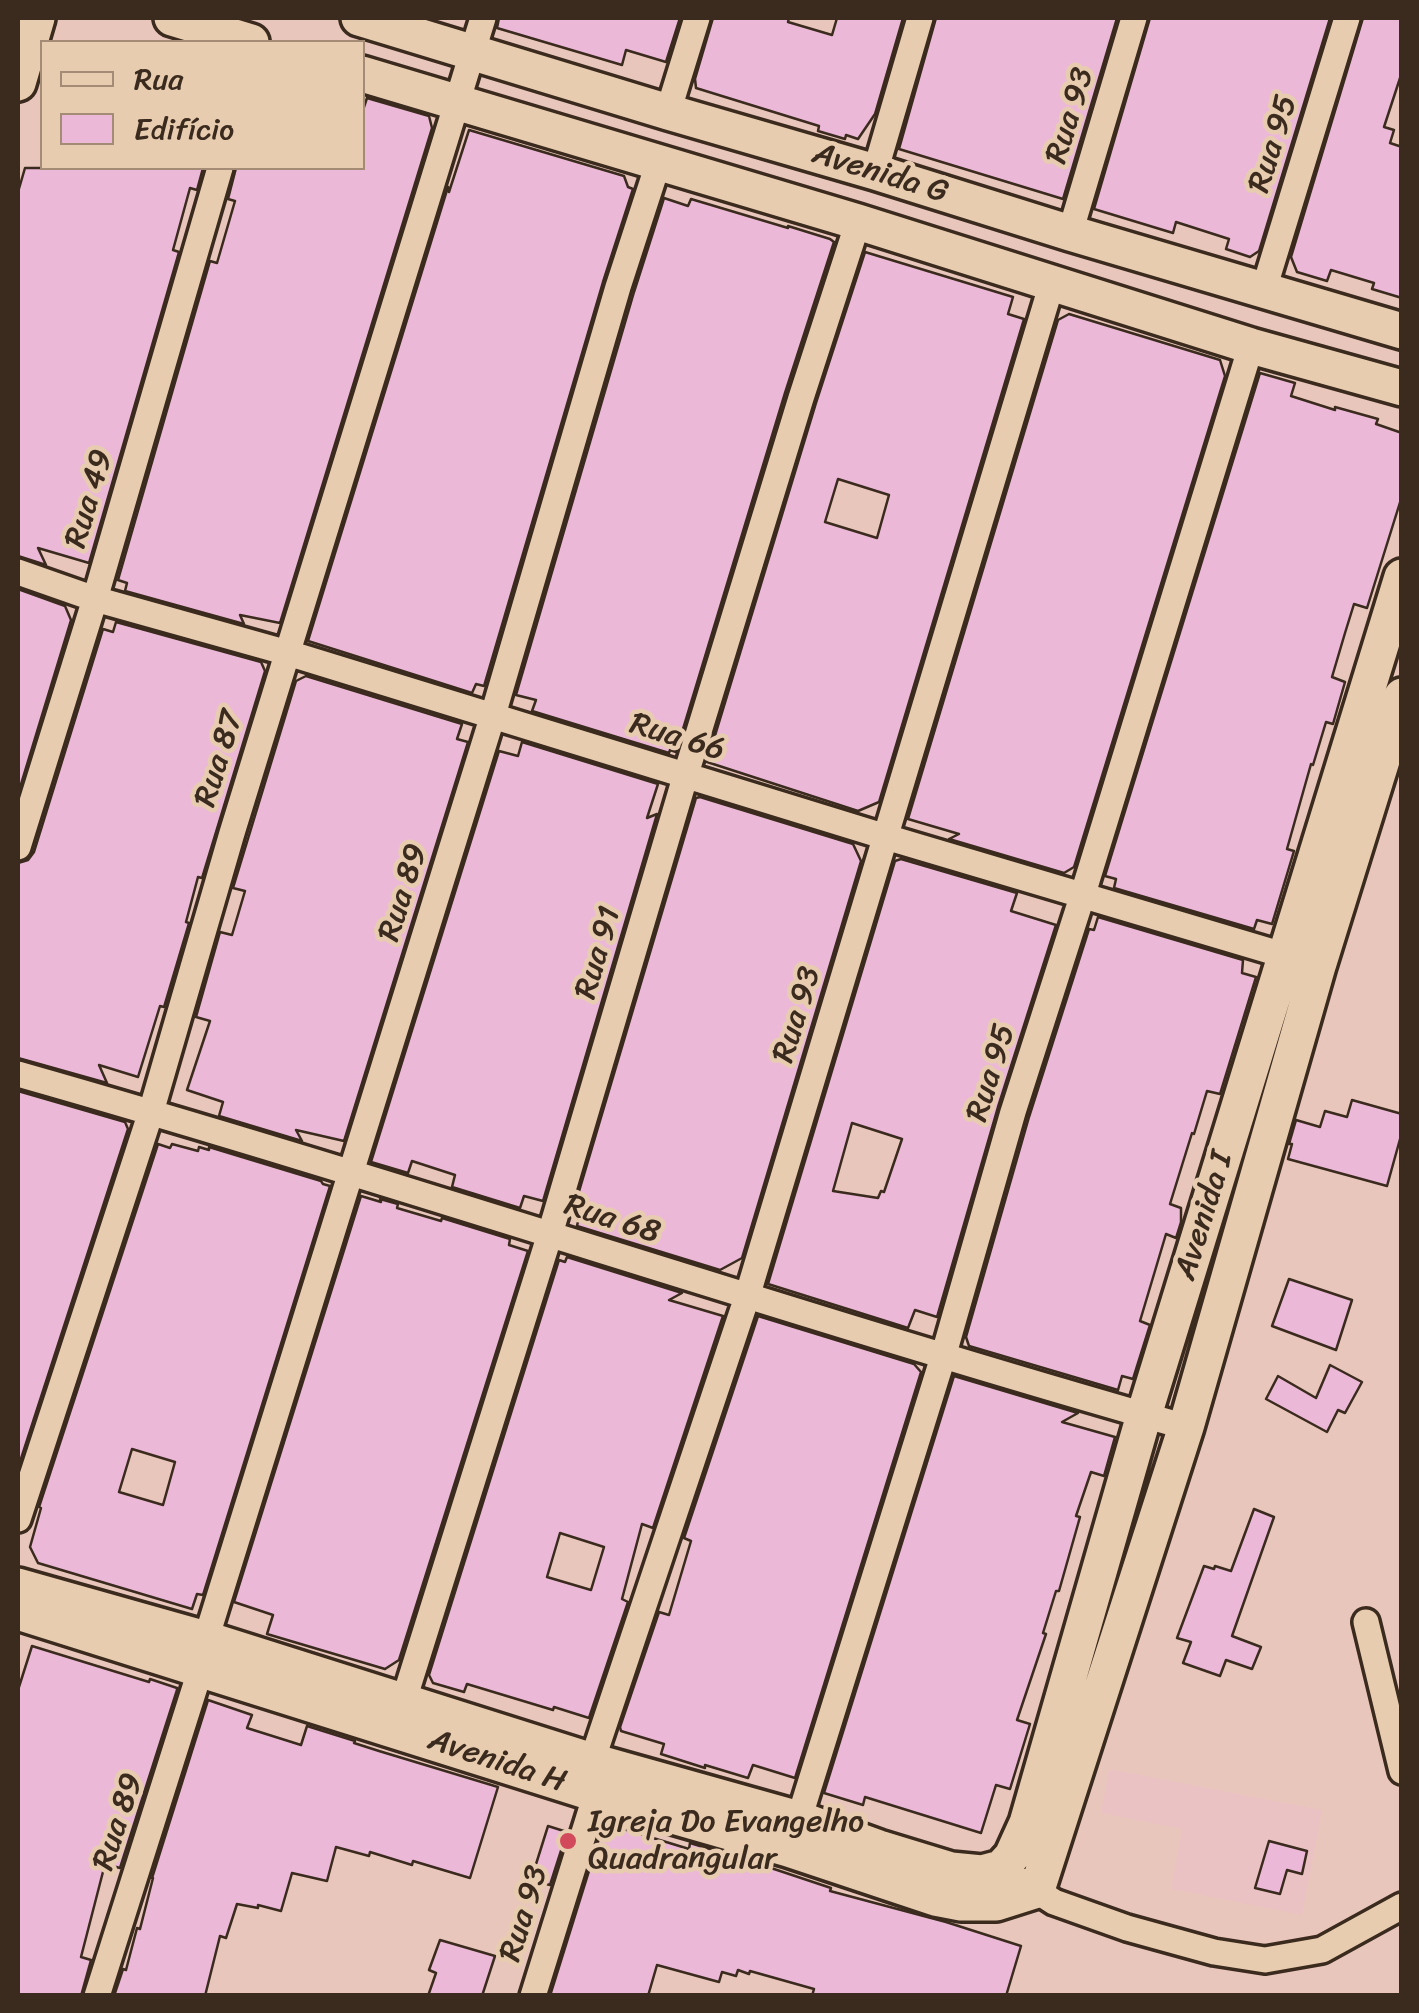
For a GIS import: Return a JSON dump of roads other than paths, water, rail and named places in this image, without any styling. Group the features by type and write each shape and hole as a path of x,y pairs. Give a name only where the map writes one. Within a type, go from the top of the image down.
{"street":[{"path":"20,65 37,18"},
{"path":"172,18 245,40"},
{"name":"Avenida G","path":"359,18 1070,234 1402,330"},
{"name":"Rua 87","path":"18,1519 150,1112 483,18"},
{"path":"668,112 697,18"},
{"path":"874,172 920,18"},
{"name":"Rua 93","path":"1070,234 1134,18"},
{"name":"Rua 95","path":"1264,289 1347,18"},
{"name":"Avenida G","path":"365,75 858,222 1250,346 1402,388"},
{"name":"Rua 89","path":"97,1996 493,715 618,287 658,164"},
{"name":"Rua 49","path":"18,846 95,599 219,170"},
{"name":"Rua 91","path":"402,1702 550,1234 800,398 858,222"},
{"name":"Rua 93","path":"533,1996 594,1777 746,1297 1052,283"},
{"name":"Rua 95","path":"799,1819 1250,346"},
{"name":"Rua 66","path":"18,572 95,599 288,652 1302,961"},
{"name":"Avenida I","path":"1036,1890 1186,1427 1402,576"},
{"name":"Avenida I","path":"1006,1862 1026,1823 1144,1415 1302,961 1402,696"},
{"name":"Rua 68","path":"18,1074 1186,1427"},
{"name":"Avenida H","path":"19,1612 402,1702 788,1849 946,1900 996,1903 1036,1890"},
{"path":"1366,1622 1402,1771"},
{"name":"Avenida H","path":"204,1654 594,1777 799,1819 951,1870 982,1873 1006,1862"},
{"path":"1006,1862 1054,1902 1127,1928 1214,1952 1264,1960 1322,1950 1402,1906"}],"place":[{"name":"Igreja Do Evangelho Quadrangular","path":"568,1841"}]}
